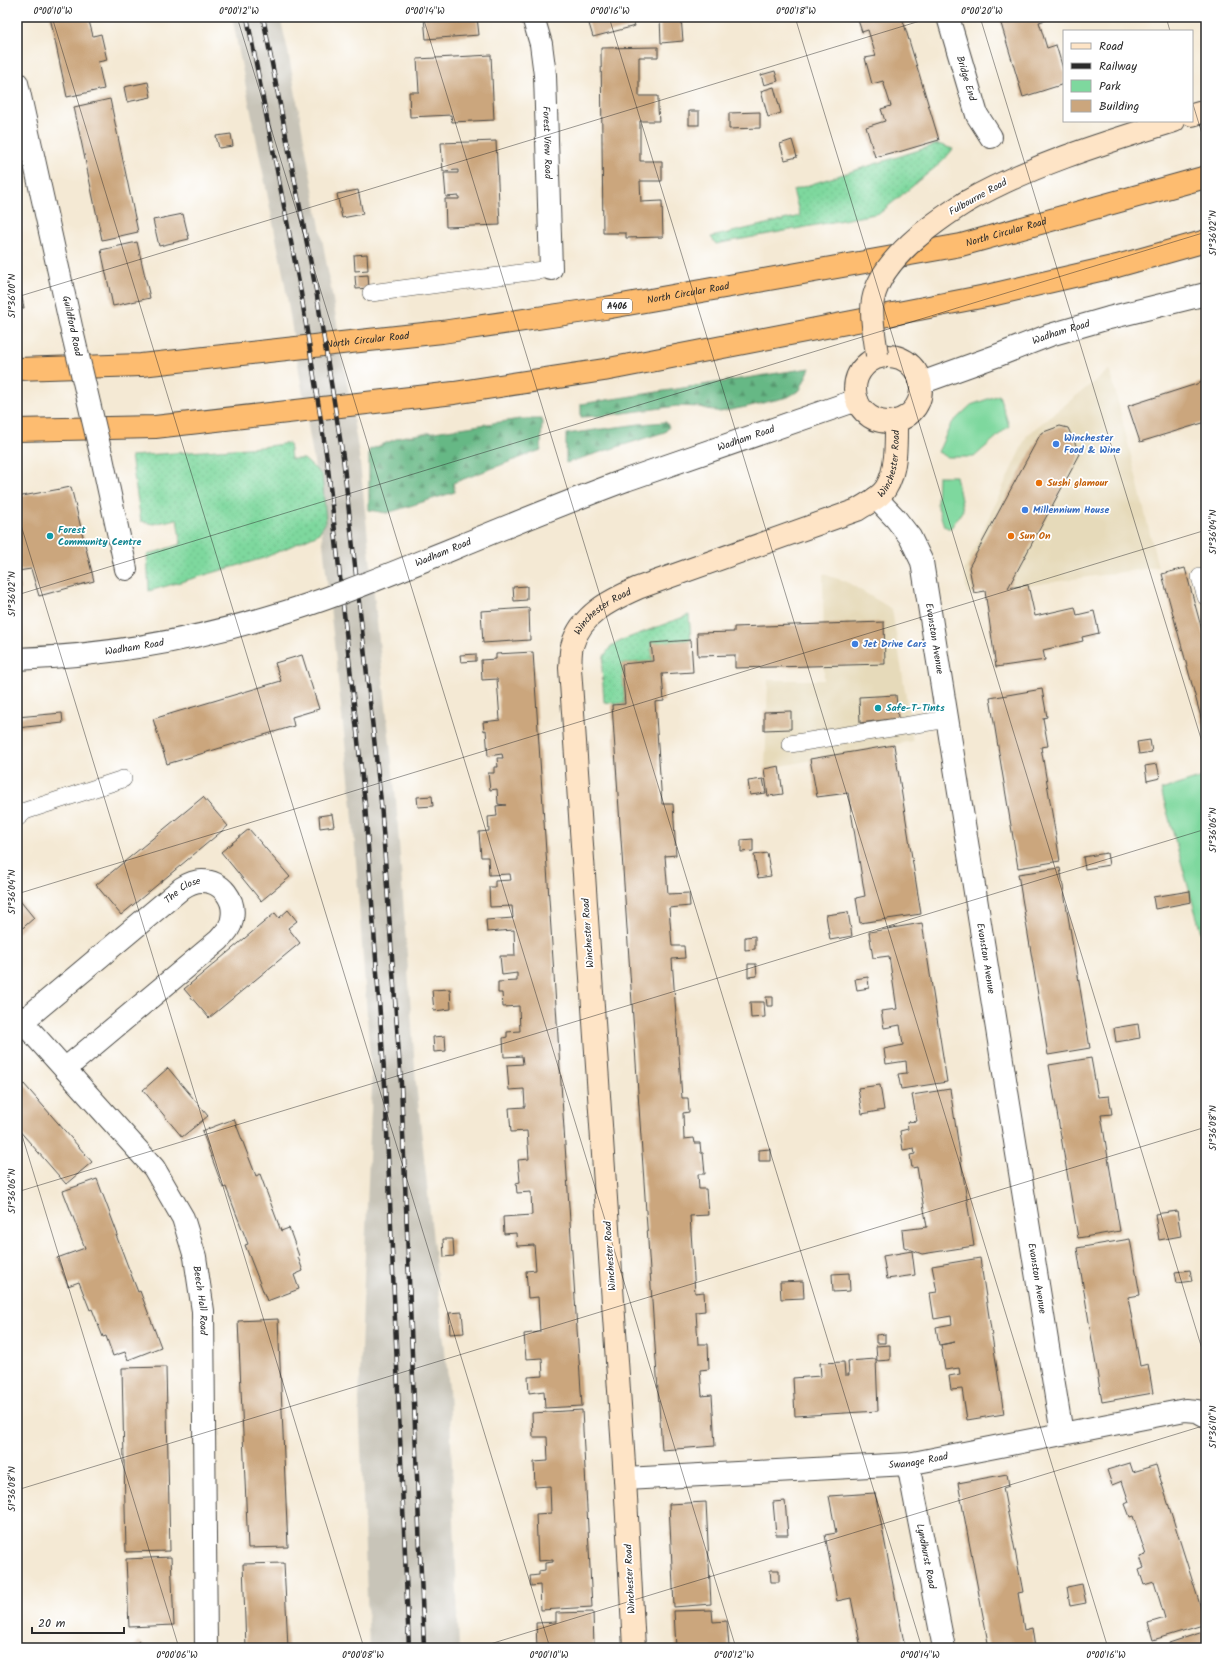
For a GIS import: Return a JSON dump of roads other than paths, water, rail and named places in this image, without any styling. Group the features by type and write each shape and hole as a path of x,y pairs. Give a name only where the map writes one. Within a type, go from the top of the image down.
{"highway":[{"name":"North Circular Road","path":"17,369 141,365 442,332 605,308 961,245 1206,177"},
{"path":"17,430 155,427 454,393 604,370 991,295 1116,266 1206,241"}],"main road":[{"path":"1193,115 1206,111"},
{"name":"Fulbourne Road","path":"878,356 873,301 877,286 892,262 906,247 947,214 966,202 1011,179 1055,161 1171,122"},
{"path":"878,356 887,356 905,361 918,374 921,383 921,393 918,403 905,418 887,422 877,420 862,409 857,400 856,391 859,375 864,367 878,356"},
{"name":"Winchester Road","path":"634,1648 625,1479 571,684 571,647 584,622 595,612 614,599 638,588 856,510 876,498 886,488 891,476 896,449 896,421"}],"street":[{"name":"Forest View Road","path":"533,17 541,44 545,75 551,269"},
{"name":"Bridge End","path":"948,17 977,115 991,137"},
{"name":"Guildford Road","path":"17,83 126,569"},
{"name":"Wadham Road","path":"921,383 1050,335 1109,318 1206,294"},
{"name":"Wadham Road","path":"17,660 60,658 165,642 269,617 336,595 626,480 857,400"},
{"name":"Evanston Avenue","path":"876,498 896,519 910,537 922,562 1062,1434"},
{"name":"The Close","path":"20,1019 182,888 191,883 202,881 213,883 223,889 230,898 233,909 232,921 223,936 64,1069"},
{"name":"Beech Hall Road","path":"20,1019 154,1168 183,1218 196,1257 203,1310 206,1648"},
{"name":"Swanage Road","path":"625,1479 908,1464 1185,1410 1197,1411 1206,1416"},
{"name":"Lyndhurst Road","path":"908,1464 944,1648"}],"lane":[{"path":"371,293 551,269"},
{"path":"1200,577 1206,597"},
{"path":"790,744 948,719"},
{"path":"17,818 25,811 123,778"}],"railway":[{"path":"247,17 301,293 327,459 365,804 385,1085 409,1648"},
{"path":"263,17 316,290 343,457 381,802 401,1084 424,1648"}],"place":[{"name":"Winchester Food & Wine","path":"1056,444"},
{"name":"Sushi glamour","path":"1039,483"},
{"name":"Millennium House","path":"1025,510"},
{"name":"Forest Community Centre","path":"50,536"},
{"name":"Sun On","path":"1011,536"},
{"name":"Jet Drive Cars","path":"855,644"},
{"name":"Safe-T-Tints","path":"878,708"}]}
